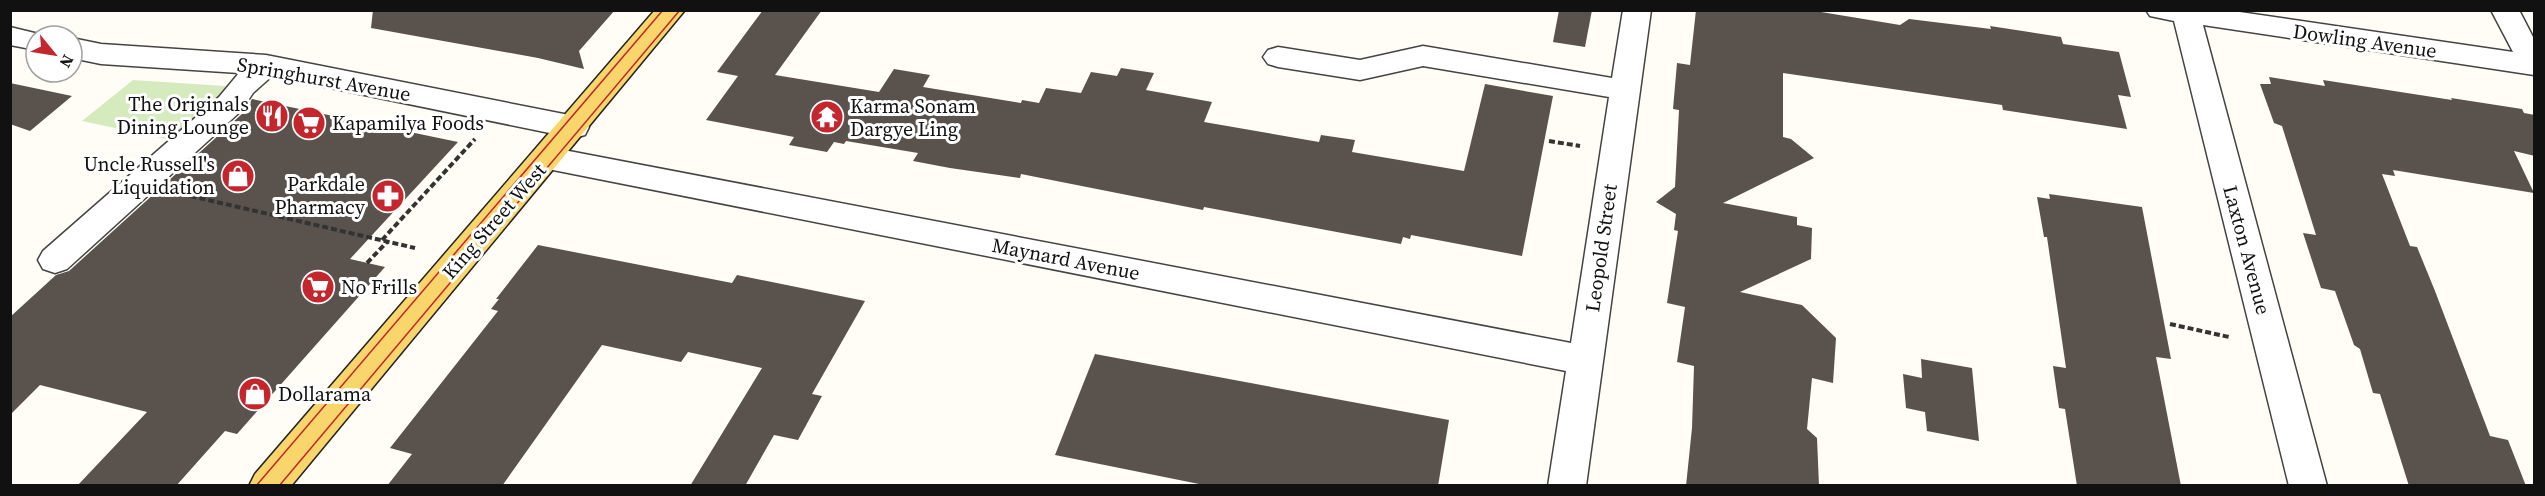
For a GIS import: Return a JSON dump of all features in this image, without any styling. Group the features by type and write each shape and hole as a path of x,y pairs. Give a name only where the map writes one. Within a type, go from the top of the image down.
{"main road":[{"name":"King Street West","path":"268,486 671,10"}],"street":[{"name":"Leopold Street","path":"1567,486 1637,10"},
{"path":"2505,10 2535,65"},
{"name":"Dowling Avenue","path":"2173,12 2535,65"},
{"name":"Laxton Avenue","path":"2173,12 2308,486"},
{"name":"Springhurst Avenue","path":"84,50 101,54 266,65 574,127"},
{"path":"1278,57 1360,70 1423,56 1624,90"},
{"path":"55,260 230,104 243,86 266,65"},
{"name":"Maynard Avenue","path":"548,158 1585,360"}],"path":[{"path":"367,263 481,133"},
{"path":"1549,141 1588,147"},
{"path":"139,184 415,248"},
{"path":"2170,324 2234,338"}],"green space":[{"path":"133,80 225,86 225,90 171,140 82,121"}],"building":[{"path":"373,10 615,10 579,51 584,69 538,58 371,28"},
{"path":"763,10 822,10 775,75 879,92 894,69 930,75 923,87 1021,103 1022,100 1039,103 1046,88 1081,93 1091,72 1117,76 1121,68 1154,73 1146,90 1212,102 1204,122 1319,142 1321,135 1355,140 1352,152 1464,171 1485,84 1553,96 1522,256 1411,235 1410,239 1403,237 1401,244 1204,207 1203,210 1021,174 1020,178 950,168 913,161 918,153 846,141 844,144 834,142 827,152 789,145 794,137 706,120 738,76 717,72"},
{"path":"1559,10 1592,10 1585,47 1553,42"},
{"path":"1696,10 1809,10 1900,25 1909,19 1991,29 1990,26 2061,37 2063,44 2119,52 2131,97 2118,95 2127,129 2003,110 2002,105 1783,73 1783,137 1791,139 1814,158 1723,203 1797,217 1797,225 1812,228 1811,259 1740,292 1802,305 1836,338 1833,383 1812,378 1807,429 1817,438 1819,486 1686,486 1692,428 1694,366 1677,362 1685,307 1667,303 1678,231 1674,230 1676,214 1656,202 1675,187 1679,110 1673,109 1677,63 1690,65"},
{"path":"2269,77 2325,86 2323,80 2452,100 2451,98 2522,109 2524,113 2535,115 2535,156 2514,151 2534,193 2393,170 2395,176 2382,174 2410,246 2417,247 2490,436 2508,440 2526,486 2409,486 2380,394 2373,393 2360,349 2354,345 2335,291 2321,288 2303,233 2316,235 2282,126 2274,123 2260,84 2271,84"},
{"path":"10,83 72,96 30,131 10,124"},
{"path":"252,99 458,142 350,259 385,267 237,434 225,431 176,486 77,486 147,412 40,385 10,415 10,317 56,275 69,271 243,113"},
{"path":"2049,194 2142,207 2171,359 2156,357 2181,486 2077,486 2065,409 2059,408 2053,366 2066,368 2047,237 2044,237 2037,197 2050,199"},
{"path":"538,245 732,283 737,275 865,301 812,394 822,396 798,440 774,435 745,486 690,486 762,368 688,352 681,362 602,345 502,486 387,486 412,454 390,448 498,311 491,309 499,299 496,299"},
{"path":"1095,354 1449,420 1438,486 1209,486 1055,455"},
{"path":"1921,359 1972,368 1979,441 1927,431 1925,412 1906,408 1903,374 1922,378"}],"tram line":[{"path":"256,486 663,10"},
{"path":"279,486 680,10"}],"place":[{"name":"The Originals Dining Lounge","path":"272,116"},
{"name":"Karma Sonam Dargye Ling","path":"827,117"},
{"name":"Kapamilya Foods","path":"309,123"},
{"name":"Uncle Russell's Liquidation","path":"238,176"},
{"name":"Parkdale Pharmacy","path":"388,196"},
{"name":"No Frills","path":"318,287"},
{"name":"Dollarama","path":"255,394"}]}
